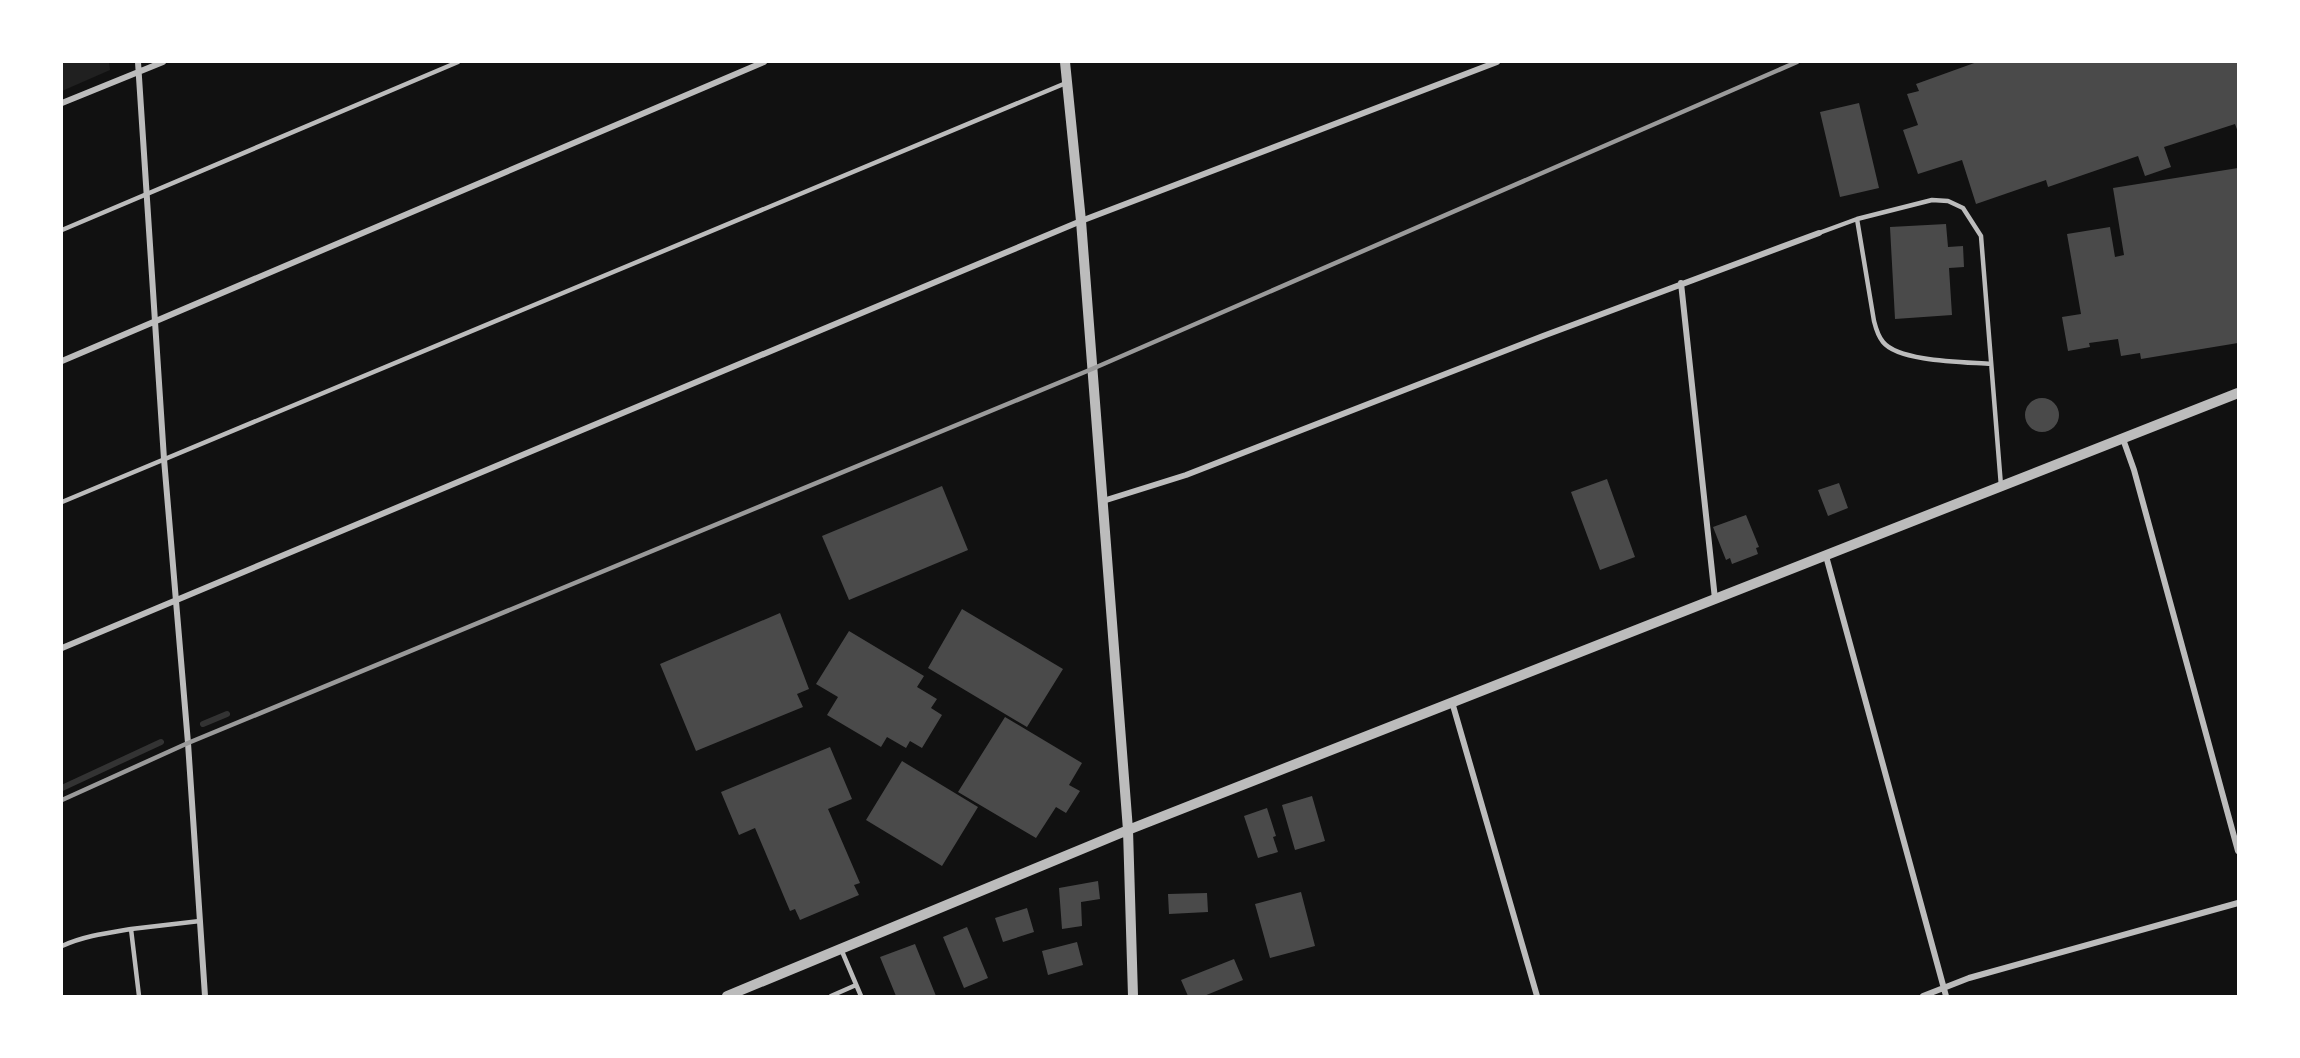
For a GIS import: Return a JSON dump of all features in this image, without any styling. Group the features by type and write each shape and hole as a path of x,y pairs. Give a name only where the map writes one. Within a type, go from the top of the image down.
{"street":[{"path":"138,62 157,322 164,459 177,598 205,996"},
{"path":"62,104 163,62"},
{"path":"62,361 764,62"},
{"path":"1065,62 1081,221 1128,830 1133,996"},
{"path":"62,648 1081,221 1497,62"},
{"path":"1103,501 1186,475 1681,283 1819,232"},
{"path":"1681,283 1715,599"},
{"path":"727,996 745,993 841,950 1128,830 2238,393"},
{"path":"2123,439 2134,470 2238,851"},
{"path":"1826,556 1946,996"},
{"path":"1452,702 1537,996"},
{"path":"1923,996 1969,978 2238,903"}],"lane":[{"path":"62,230 458,62"},
{"path":"62,502 1066,83"},
{"path":"1819,232 1857,219 1932,200 1948,201 1963,208 1981,236 2001,486"},
{"path":"1857,219 1874,321 1884,344 1894,351 1908,355 1991,364"},
{"path":"62,946 104,933 200,921"},
{"path":"131,929 139,996"},
{"path":"841,950 861,996"},
{"path":"831,996 856,985"}],"shaded area":[{"path":"62,62 109,62 110,70 62,91"}],"building":[{"path":"1977,62 2238,62 2238,132 2235,124 2164,147 2171,167 2145,176 2138,156 2048,187 2046,180 1976,204 1962,160 1918,174 1903,130 1918,125 1907,94 1919,91 1916,84"},
{"path":"1859,103 1879,188 1840,197 1820,112"},
{"path":"2238,168 2238,343 2141,359 2140,353 2121,356 2118,339 2089,343 2090,347 2068,351 2062,317 2081,314 2067,234 2110,227 2115,257 2124,255 2113,188"},
{"path":"1946,224 1948,247 1963,246 1964,267 1949,268 1952,315 1895,319 1890,227"},
{"path":"2042,398 2054,403 2059,415 2054,427 2042,432 2030,427 2025,415 2030,403"},
{"path":"1607,479 1635,557 1600,570 1571,492"},
{"path":"1839,483 1848,508 1828,516 1818,490"},
{"path":"942,486 968,550 849,600 822,536"},
{"path":"1746,515 1759,547 1756,548 1758,554 1732,564 1730,558 1726,560 1713,527"},
{"path":"962,609 1063,669 1027,727 928,668"},
{"path":"780,613 809,689 797,694 803,707 696,751 660,664"},
{"path":"849,631 924,676 917,687 937,699 931,708 942,715 922,748 910,741 906,748 887,737 881,747 827,715 838,697 816,684"},
{"path":"1005,717 1082,763 1069,785 1080,791 1066,813 1056,807 1036,838 958,792"},
{"path":"830,747 852,799 828,809 860,883 854,885 859,895 800,920 795,909 790,911 755,828 739,835 721,792"},
{"path":"902,761 978,807 942,866 866,820"},
{"path":"1312,796 1325,841 1295,850 1282,805"},
{"path":"1267,808 1276,836 1273,837 1278,852 1258,858 1244,816"},
{"path":"1098,881 1100,899 1081,902 1082,926 1062,929 1059,888"},
{"path":"1301,892 1315,946 1270,958 1255,904"},
{"path":"1207,893 1208,912 1169,914 1168,894"},
{"path":"1027,908 1034,932 1003,942 995,918"},
{"path":"967,927 988,978 964,988 943,937"},
{"path":"1077,942 1083,965 1048,975 1042,951"},
{"path":"915,944 936,996 896,996 880,957"},
{"path":"1234,959 1243,980 1204,996 1188,996 1181,980"}],"waterway":[{"path":"203,724 227,714"},
{"path":"62,788 161,742"}],"railway":[{"path":"62,800 188,743 1092,369 1797,62"}]}
